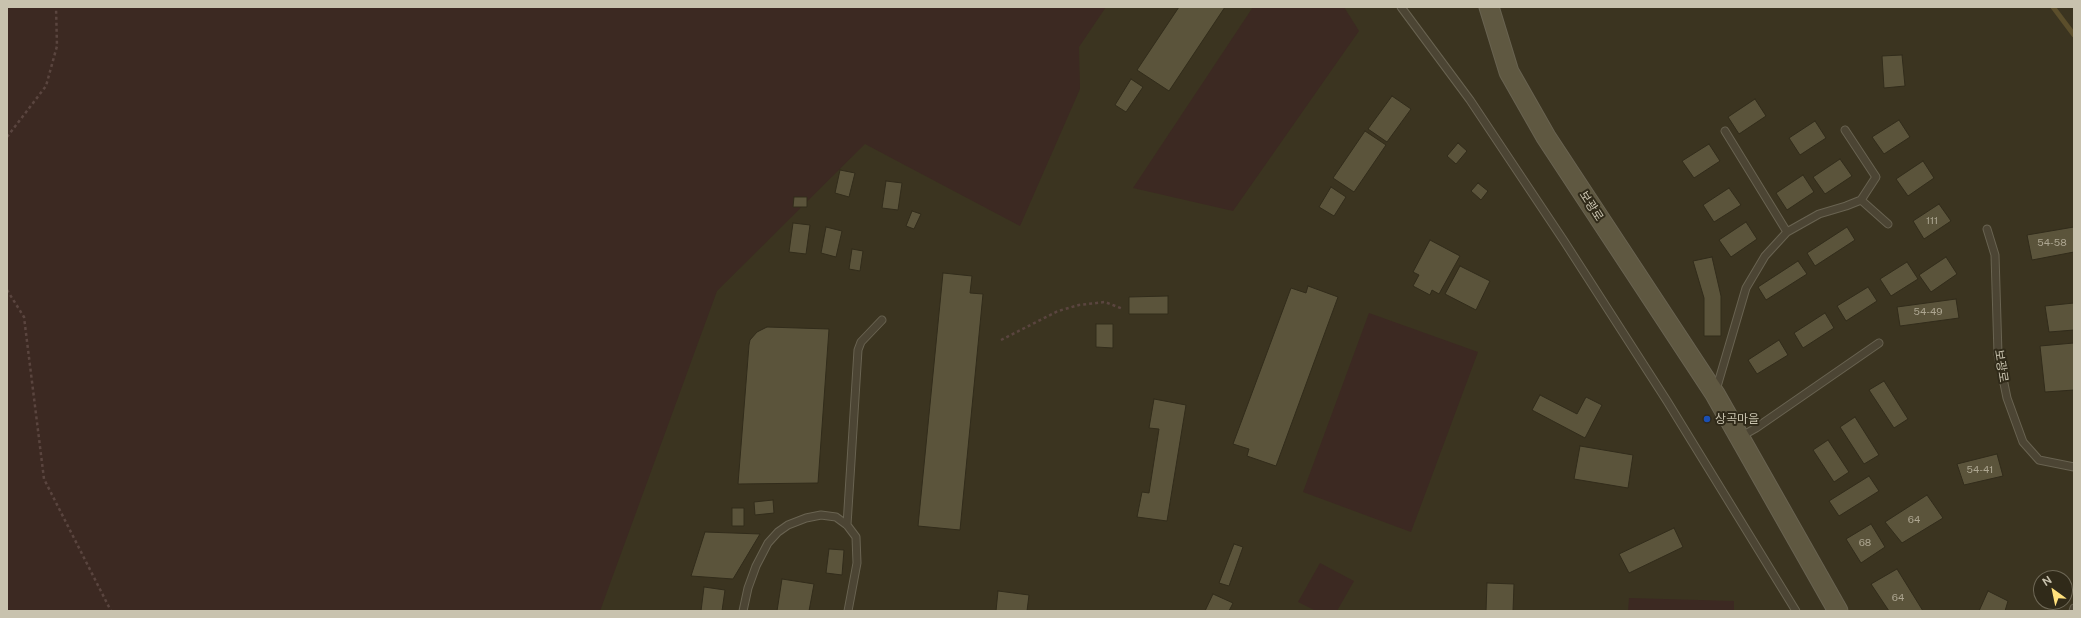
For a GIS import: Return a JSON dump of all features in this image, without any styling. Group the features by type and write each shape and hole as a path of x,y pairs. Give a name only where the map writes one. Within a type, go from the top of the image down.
{"main road":[{"name":"보광로","path":"1489,7 1509,72 1546,137 1715,394 1838,611"}],"lane":[{"path":"1401,7 1470,100 1560,235 1667,401 1796,611"},
{"path":"1715,394 1746,288 1765,256 1787,232 1819,214 1861,200 1876,177 1845,130"},
{"path":"1725,131 1787,232"},
{"path":"1861,200 1888,224"},
{"name":"보광로","path":"1987,229 1995,256 1998,354 2006,398 2023,442 2039,460 2074,467"},
{"path":"848,525 858,350 861,342 882,320"},
{"path":"1740,437 1756,428 1879,343"},
{"path":"744,611 748,588 756,566 768,543 778,532 806,518 821,515 836,516 848,525 856,537 857,563 848,611"}],"path":[{"path":"7,137 46,86 57,46 56,7"},
{"path":"7,290 24,317 44,479 111,611"},
{"path":"1001,340 1058,312 1079,305 1104,302 1123,309"}],"shaded area":[{"path":"7,7 1106,7 1079,47 1080,89 1020,226 865,144 717,291 600,611 7,611"},
{"path":"1253,7 1344,7 1359,31 1233,211 1133,188"},
{"path":"1369,313 1478,352 1411,532 1303,492"},
{"path":"1320,563 1354,581 1337,611 1316,611 1298,602"},
{"path":"1629,598 1734,601 1734,611 1628,611"}],"building":[{"path":"1179,7 1225,7 1169,91 1137,70"},
{"path":"1902,55 1905,86 1884,88 1882,56"},
{"path":"1131,79 1143,87 1126,112 1115,105"},
{"path":"1392,96 1411,109 1387,142 1368,129"},
{"path":"1755,99 1766,116 1739,134 1728,117"},
{"path":"1899,120 1910,137 1884,154 1872,137"},
{"path":"1815,121 1826,138 1800,155 1789,138"},
{"path":"1365,131 1386,145 1354,192 1333,178"},
{"path":"1458,143 1467,151 1456,164 1447,156"},
{"path":"1709,144 1720,161 1694,178 1682,161"},
{"path":"1840,159 1852,176 1825,194 1813,177"},
{"path":"1923,161 1934,178 1908,196 1896,179"},
{"path":"840,170 855,173 849,197 835,193"},
{"path":"1803,175 1814,192 1787,210 1776,193"},
{"path":"886,181 902,183 898,210 882,208"},
{"path":"1478,183 1488,191 1481,200 1471,191"},
{"path":"1331,187 1346,197 1334,216 1319,207"},
{"path":"1729,188 1741,205 1714,222 1703,205"},
{"path":"794,197 807,197 807,207 793,207"},
{"path":"1939,204 1951,221 1924,239 1913,221"},
{"path":"912,211 921,214 914,229 906,226"},
{"path":"1746,222 1757,239 1731,257 1719,240"},
{"path":"793,223 810,225 806,254 789,252"},
{"path":"826,227 842,231 836,257 821,253"},
{"path":"1847,227 1855,240 1815,266 1807,253"},
{"path":"2074,227 2074,252 2032,260 2027,235"},
{"path":"1430,240 1460,256 1439,294 1432,290 1430,295 1413,286 1419,275 1413,272"},
{"path":"852,249 863,251 860,271 849,269"},
{"path":"1712,257 1721,296 1721,336 1704,336 1704,298 1693,261"},
{"path":"1946,257 1957,274 1931,292 1919,275"},
{"path":"1798,261 1807,274 1766,300 1758,287"},
{"path":"1907,262 1918,279 1891,296 1880,279"},
{"path":"1460,266 1490,281 1476,310 1445,294"},
{"path":"943,273 972,276 970,293 983,294 960,530 918,526"},
{"path":"1308,286 1338,297 1276,466 1247,456 1249,449 1233,444 1291,288 1306,293"},
{"path":"1868,287 1877,301 1846,321 1837,306"},
{"path":"1168,296 1168,314 1129,314 1129,297"},
{"path":"1956,299 1959,318 1900,326 1897,307"},
{"path":"2074,303 2074,330 2049,332 2045,306"},
{"path":"1825,313 1834,328 1803,348 1794,333"},
{"path":"1096,324 1113,324 1113,348 1096,347"},
{"path":"767,327 829,329 818,483 738,484 749,345 750,340 757,332"},
{"path":"1779,340 1788,355 1757,374 1748,360"},
{"path":"2074,343 2074,390 2045,392 2040,346"},
{"path":"1884,381 1908,419 1894,428 1869,390"},
{"path":"1540,395 1577,414 1586,397 1602,405 1585,438 1532,410"},
{"path":"1154,399 1186,405 1167,521 1137,517 1142,492 1149,493 1159,429 1149,428"},
{"path":"1855,417 1879,455 1864,464 1840,427"},
{"path":"1828,440 1849,472 1834,482 1813,450"},
{"path":"1580,446 1633,455 1628,488 1574,479"},
{"path":"1997,454 2003,476 1964,485 1957,464"},
{"path":"1869,476 1879,491 1839,516 1829,501"},
{"path":"1927,495 1943,518 1902,543 1885,522"},
{"path":"773,500 774,513 755,515 754,502"},
{"path":"732,508 744,508 744,526 732,526"},
{"path":"1871,524 1885,547 1861,563 1846,539"},
{"path":"1674,528 1683,547 1629,573 1619,554"},
{"path":"705,532 760,534 733,579 691,576"},
{"path":"1234,544 1243,547 1229,586 1219,583"},
{"path":"829,549 844,550 842,575 826,573"},
{"path":"1897,569 1923,611 1889,611 1871,584"},
{"path":"782,579 814,584 809,611 777,611"},
{"path":"1487,583 1514,584 1513,611 1486,611"},
{"path":"704,587 725,590 722,611 701,611"},
{"path":"998,591 1029,595 1027,611 996,611"},
{"path":"1988,591 2008,601 2005,611 1979,611"},
{"path":"1213,594 1233,603 1229,611 1205,611"}],"waterway":[{"path":"2053,7 2074,35"}],"place":[{"name":"상곡마을","path":"1707,419"}]}
